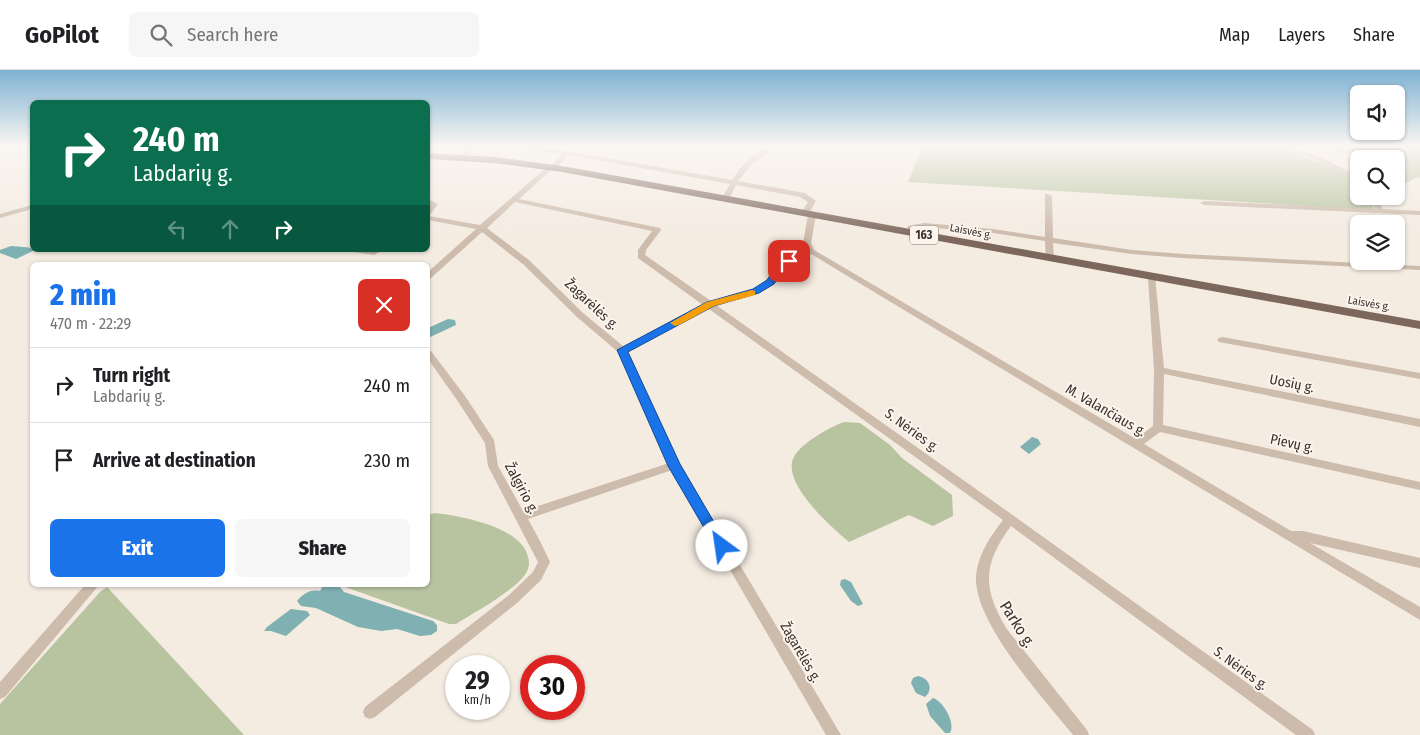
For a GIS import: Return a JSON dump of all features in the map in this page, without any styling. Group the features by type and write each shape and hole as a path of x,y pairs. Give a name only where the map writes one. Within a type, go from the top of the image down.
{"main road":[{"name":"Laisvės g.","path":"601,177 1420,325"}],"street":[{"path":"430,274 541,177"},
{"path":"622,350 711,304 756,291 771,282 780,267 811,251 807,243 808,214 812,201 809,197 696,177"},
{"path":"724,199 738,177"},
{"path":"1048,196 1051,240 1050,259"},
{"name":"S. Nėries g.","path":"515,200 657,230 642,250 641,256 1010,518 1308,735"},
{"path":"430,202 434,204 430,212"},
{"path":"1204,203 1420,213"},
{"path":"1377,205 1381,212"},
{"path":"0,216 30,208"},
{"path":"430,216 482,228"},
{"path":"910,233 913,226 924,225 993,231 1132,252 1420,268"},
{"name":"Žagarėlės g.","path":"482,228 527,263 580,315 622,350 675,466 834,735"},
{"name":"M. Valančiaus g.","path":"811,251 1420,614"},
{"path":"1137,444 1158,428 1158,370 1152,278"},
{"path":"1222,340 1420,376"},
{"name":"Žalgirio g.","path":"370,712 513,599 537,576 544,562 493,466 490,443 461,398 430,356"},
{"name":"Uosių g.","path":"1158,370 1420,423"},
{"name":"Pievų g.","path":"1158,428 1420,486"},
{"path":"520,517 675,466"},
{"name":"Parko g.","path":"1010,518 998,531 985,555 982,581 987,609 1003,637 1082,735"},
{"path":"1289,536 1303,536 1420,563"},
{"path":"0,692 91,587"}],"green space":[{"path":"910,177 1350,177 1350,205 1373,205 1374,210 908,182"},
{"path":"1405,177 1417,177 1405,183"},
{"path":"844,422 860,423 890,445 902,458 952,495 953,516 933,526 909,515 849,542 820,516 810,504 794,479 792,467 794,457 803,446"},
{"path":"435,513 474,520 503,531 515,538 523,547 528,557 529,566 525,575 502,595 456,624 449,624 346,587 430,587 430,514"},
{"path":"107,587 244,735 0,735 0,704 100,592"}],"water":[{"path":"11,246 27,247 30,248 31,252 16,259 0,253 0,250"},
{"path":"448,319 455,320 456,325 430,337 430,327"},
{"path":"1032,437 1038,439 1041,444 1029,454 1020,447"},
{"path":"845,579 851,582 863,604 858,606 851,601 840,585 841,580"},
{"path":"322,587 340,587 344,592 433,621 437,625 437,631 431,635 420,636 397,629 381,631 358,627 316,608 301,606 297,601 307,593 320,591"},
{"path":"291,609 307,611 310,615 286,636 271,631 264,631 267,627"},
{"path":"918,676 925,679 930,687 925,697 916,693 911,683 913,678"},
{"path":"933,698 941,703 948,713 951,724 950,733 945,733 930,716 926,704"}],"slow traffic":[{"path":"675,323 711,304 752,293"}],"route":[{"path":"722,546 675,466 622,350 711,304 756,291 771,282 780,267 789,261"}]}
